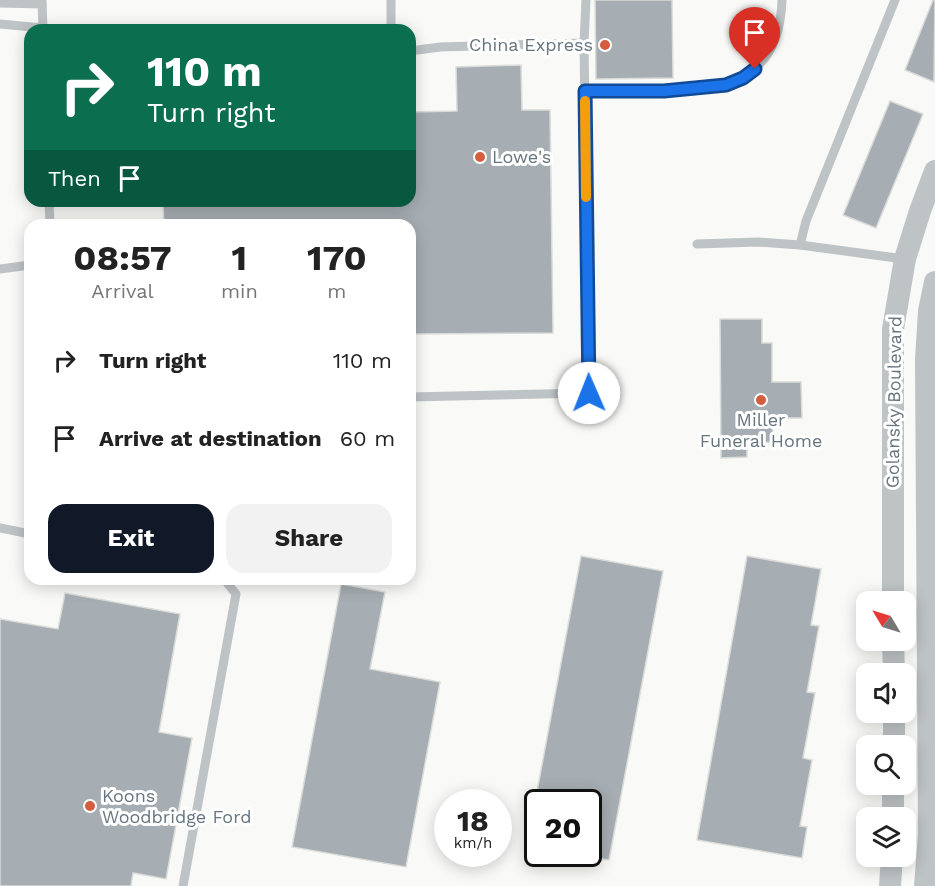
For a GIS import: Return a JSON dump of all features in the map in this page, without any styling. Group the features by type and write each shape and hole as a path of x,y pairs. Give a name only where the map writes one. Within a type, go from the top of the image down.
{"street":[{"name":"Golansky Boulevard","path":"893,591 893,329 905,259 935,171"},
{"name":"Golansky Boulevard","path":"925,886 929,835 930,445 926,359 929,311 935,282"},
{"path":"892,446 930,445"},
{"path":"891,886 892,867"}],"lane":[{"path":"391,0 391,24"},
{"path":"416,397 589,393 584,43 586,0"},
{"path":"585,91 664,91 726,85 743,78 767,56 776,39 782,22 782,0"},
{"path":"801,245 806,221 895,0"},
{"path":"0,3 42,2 43,24"},
{"path":"0,24 24,27"},
{"path":"416,50 450,47 584,43"},
{"path":"697,244 758,242 801,245 905,259"},
{"path":"0,269 24,266"},
{"path":"0,528 24,533"},
{"path":"183,886 236,594 229,585"}],"building":[{"path":"595,0 672,0 673,78 596,79"},
{"path":"933,0 935,0 934,82 905,70"},
{"name":"Lowe's","path":"521,65 522,110 550,110 553,333 416,334 416,219 164,219 163,207 416,207 416,112 457,111 456,67"},
{"path":"890,101 923,114 876,228 843,215"},
{"name":"Miller Funeral Home","path":"720,319 762,319 762,343 772,343 772,382 801,382 802,418 772,418 773,442 747,443 747,457 721,458"},
{"path":"581,556 663,571 609,860 602,859 602,789 537,789"},
{"path":"747,556 821,569 811,625 819,626 807,692 815,693 803,758 812,760 800,826 807,827 802,858 697,840"},
{"path":"341,585 385,592 370,669 440,682 406,867 292,847"},
{"name":"Koons Woodbridge Ford","path":"65,593 180,614 159,732 192,738 166,879 133,873 131,886 0,886 0,619 58,629"}],"slow traffic":[{"path":"585,101 586,197"}],"place":[{"name":"China Express","path":"605,45"},
{"name":"Lowe's","path":"480,157"},
{"name":"Miller Funeral Home","path":"761,400"},
{"name":"Koons Woodbridge Ford","path":"90,806"}],"route":[{"path":"589,393 585,91 664,91 726,85 743,78 755,69"}]}
